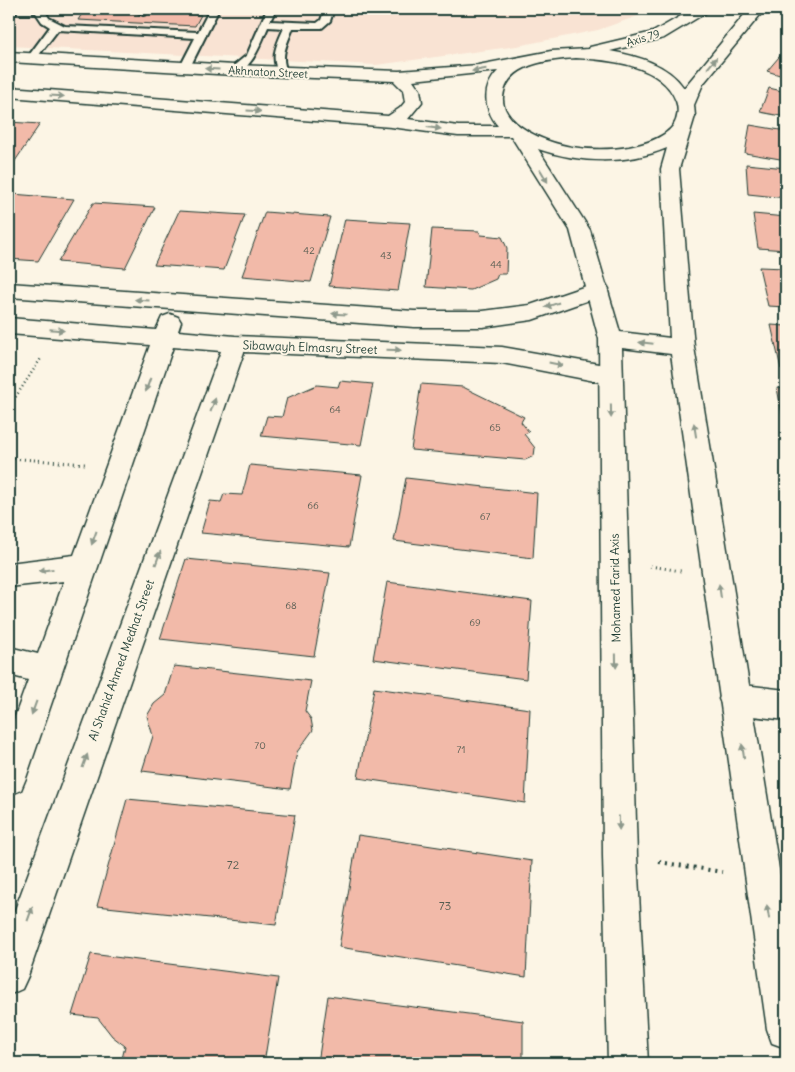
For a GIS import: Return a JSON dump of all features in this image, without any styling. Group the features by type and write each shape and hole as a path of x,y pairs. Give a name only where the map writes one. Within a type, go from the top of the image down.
{"main road":[{"name":"Axis 79","path":"576,53 629,43 658,35 704,9"},
{"path":"757,9 695,83 683,116 670,169 682,347 719,578 735,699 786,1029"},
{"name":"Akhnaton Street","path":"9,57 282,73 399,76 471,71 542,57 576,53"},
{"path":"527,61 511,70 499,80 494,92 494,106 502,119 518,133 541,144 567,151 595,155 622,154 647,149 667,140 683,116 679,90 666,78 647,67 601,54 576,53"},
{"path":"391,122 405,114 413,104 415,94 410,84 399,76"},
{"path":"9,92 391,122 458,130 518,133"},
{"name":"Mohamed Farid Axis","path":"518,133 580,230 598,289 610,339 620,856 628,1063"},
{"path":"9,290 414,319 483,319 532,312 598,289"},
{"path":"9,778 165,339 176,302"},
{"name":"Sibawayh Elmasry Street","path":"9,326 235,344 502,355 610,375"},
{"path":"610,339 682,347"},
{"name":"Al Shahid Ahmed Medhat Street","path":"9,976 235,344"},
{"path":"9,575 84,566"},
{"path":"9,661 47,671"},
{"path":"735,699 786,705"}],"lane":[{"path":"184,68 214,9"},
{"path":"234,70 251,56 271,9"},
{"path":"264,24 318,26 325,21 329,9"},
{"path":"9,10 39,10 47,22 76,30 134,28 200,34"},
{"path":"282,73 277,56 290,25"},
{"path":"32,58 56,26"}],"path":[{"path":"9,407 60,330"},
{"path":"9,458 119,467"},
{"path":"614,559 719,578"},
{"path":"620,856 762,879"}],"shaded area":[{"path":"9,9 658,9 598,30 517,46 376,65 9,46"}],"building":[{"path":"85,9 201,15 195,26 78,20"},
{"path":"785,50 786,77 767,71"},
{"path":"769,88 786,92 786,117 760,112"},
{"path":"9,122 40,124 9,170"},
{"path":"750,125 786,131 786,160 745,153"},
{"path":"746,164 786,168 786,198 748,194"},
{"path":"12,194 74,199 38,261 9,259 9,199"},
{"path":"93,203 155,207 125,268 58,262"},
{"path":"179,211 245,215 224,270 154,265"},
{"path":"265,212 330,217 311,282 242,276"},
{"path":"753,214 786,217 786,250 758,248"},
{"path":"345,219 410,223 398,291 329,286"},
{"path":"432,229 479,231 481,235 502,237 507,248 506,274 498,274 496,279 471,290 426,287"},
{"path":"759,267 786,268 786,307 768,306"},
{"path":"771,325 786,326 786,369 781,369"},
{"path":"340,381 373,384 361,445 261,436 267,416 282,417 287,398 317,385 338,387"},
{"path":"421,384 463,387 524,417 521,422 529,432 524,434 535,448 534,456 525,460 411,450"},
{"path":"777,388 786,389 786,434"},
{"path":"250,465 362,475 349,547 201,533 210,501 221,502 224,494 242,495"},
{"path":"406,478 537,493 533,558 394,541"},
{"path":"186,559 330,573 314,656 160,639"},
{"path":"387,582 532,601 526,679 373,659"},
{"path":"174,666 311,681 305,711 311,719 313,730 297,752 290,789 142,771 153,736 147,716 154,704 165,695"},
{"path":"374,688 530,709 525,803 358,778"},
{"path":"127,799 295,815 276,925 97,906"},
{"path":"358,835 532,861 526,977 339,947"},
{"path":"91,954 278,978 264,1063 121,1063 125,1046 112,1036 98,1018 72,1015"},
{"path":"328,996 523,1021 523,1063 318,1063"}]}
